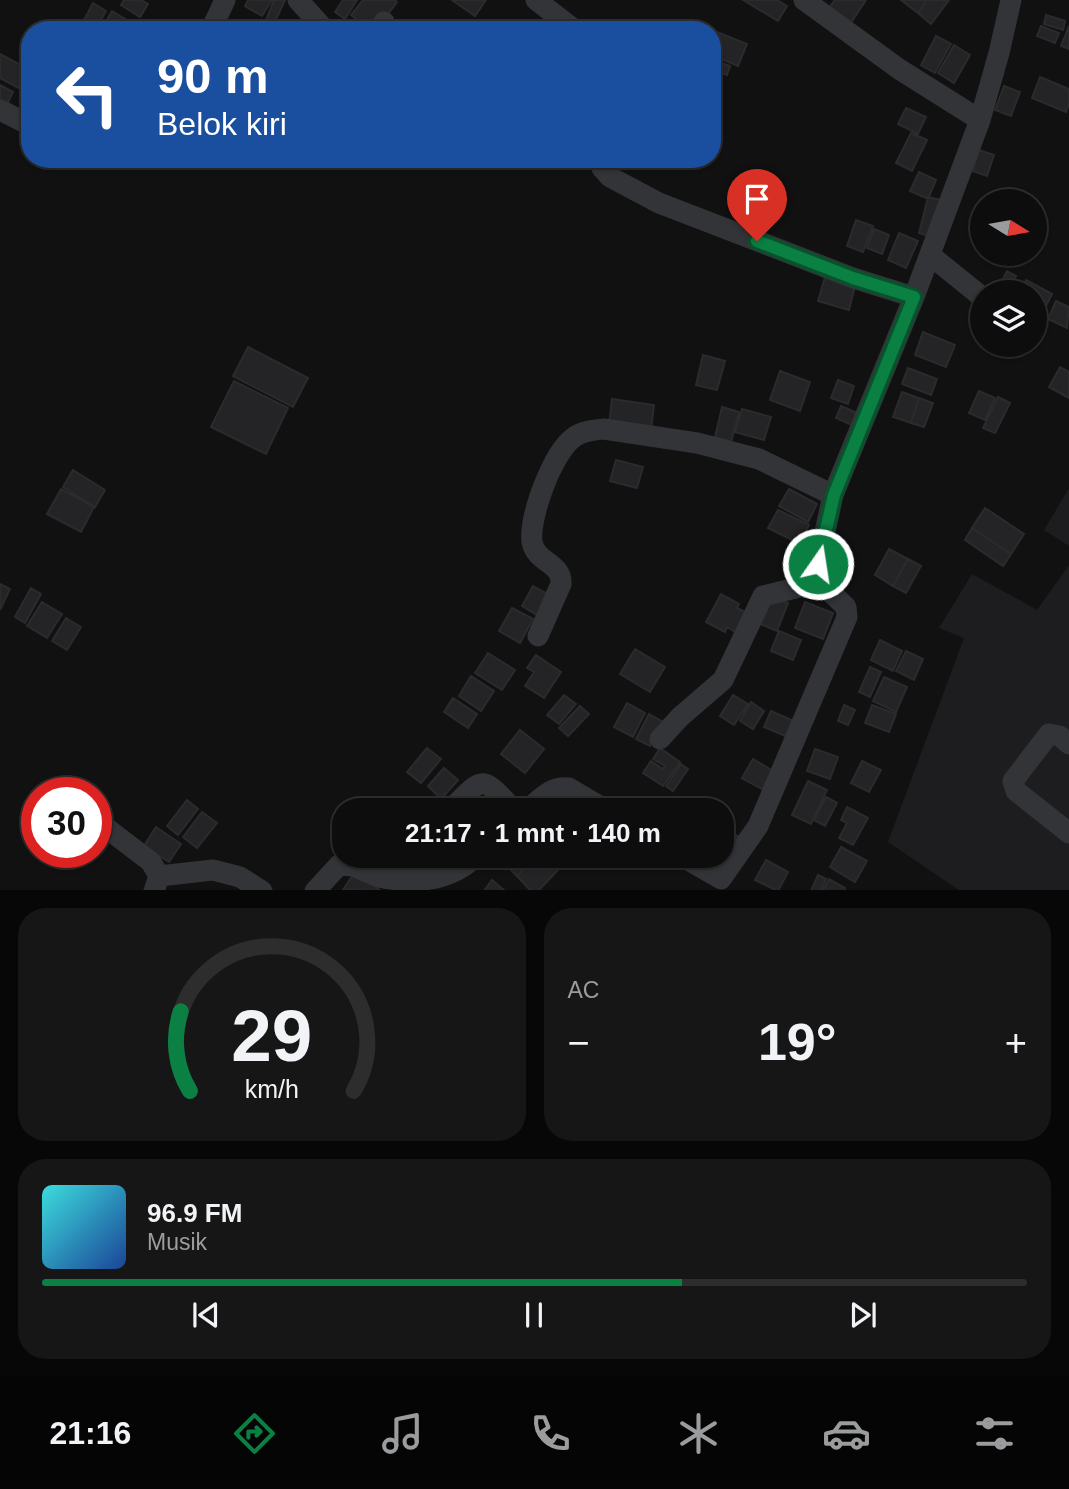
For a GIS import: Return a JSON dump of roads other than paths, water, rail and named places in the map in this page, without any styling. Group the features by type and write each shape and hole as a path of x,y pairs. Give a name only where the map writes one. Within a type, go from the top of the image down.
{"street":[{"path":"215,21 225,0"},
{"path":"298,0 317,21"},
{"path":"536,0 569,15"},
{"path":"804,0 899,69 980,121"},
{"path":"734,860 758,826 846,617 846,607 820,582 818,564 834,495 914,297 980,121 1011,0"},
{"path":"0,110 21,120"},
{"path":"602,168 605,173 659,203 841,274 914,297"},
{"path":"930,255 970,287"},
{"path":"538,636 562,576 536,553 532,541 535,512 554,463 573,438 592,430 604,429 697,443 759,459 834,495"},
{"path":"660,739 680,717 723,680 763,596 820,582"},
{"path":"1069,744 1060,736 1049,734 1013,781 1016,791 1069,833"},
{"path":"462,798 482,783 489,784 502,798"},
{"path":"542,798 556,787 563,787 586,798"},
{"path":"112,832 151,862 156,883 213,870 240,877 260,890"},
{"path":"316,890 339,865 344,864 378,877 417,881 457,872 462,868"},
{"path":"378,877 392,868"},
{"path":"702,868 721,879 729,868"}]}
